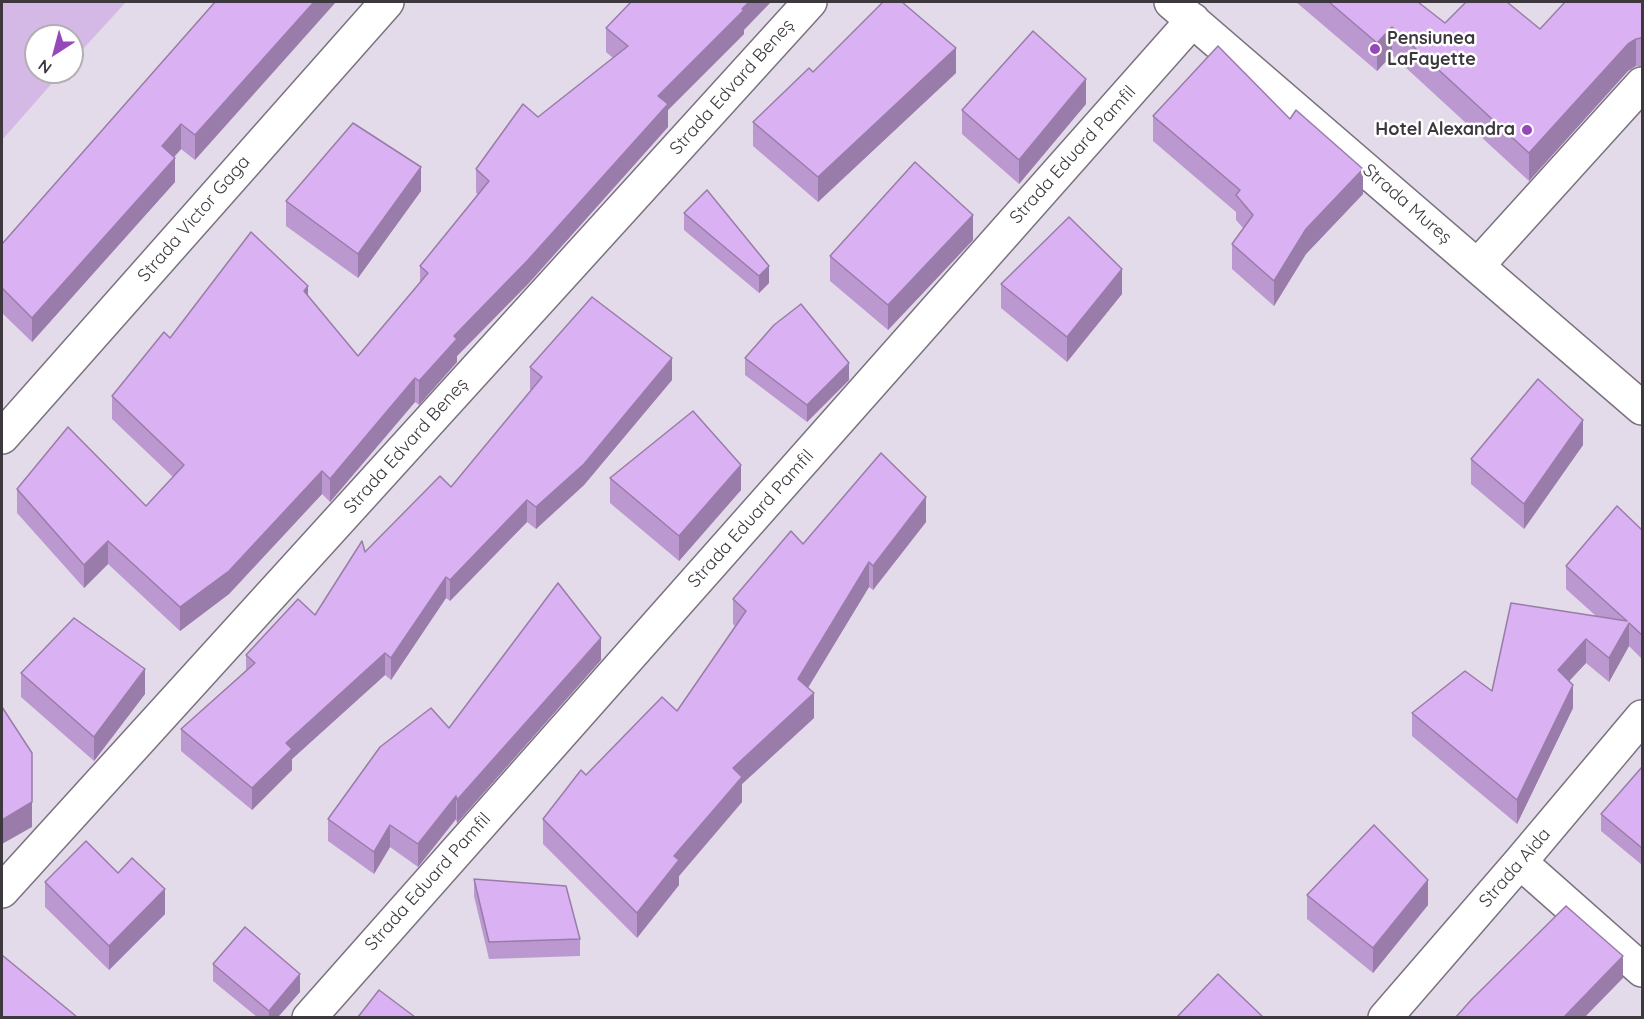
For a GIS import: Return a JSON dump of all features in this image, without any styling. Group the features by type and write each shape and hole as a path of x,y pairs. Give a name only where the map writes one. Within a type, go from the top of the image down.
{"street":[{"name":"Strada Victor Gaga","path":"2,437 387,2"},
{"name":"Strada Edvard Beneș","path":"2,891 810,2"},
{"name":"Strada Mureș","path":"1182,11 1642,408"},
{"name":"Strada Eduard Pamfil","path":"309,1017 1182,11"},
{"path":"1478,265 1642,84"},
{"name":"Strada Aida","path":"1385,1017 1642,717"},
{"path":"1520,862 1642,970"}],"shaded area":[{"path":"2,2 126,2 84,48 84,24 24,24 24,84 51,84 2,140"}],"building":[{"path":"215,2 314,2 195,135 181,124 162,146 175,158 32,318 2,288 2,244"},
{"path":"631,2 749,2 742,9 744,10 658,96 668,104 528,260 454,336 457,339 419,381 415,378 330,479 322,471 229,571 180,607 108,541 84,565 17,489 68,427 146,506 184,465 112,396 164,332 170,338 251,232 308,286 304,291 358,356 428,273 420,266 489,181 476,169 523,104 538,117 628,46 606,28"},
{"path":"883,2 902,2 956,48 818,177 753,122 809,68 813,72"},
{"name":"Hotel Alexandra","path":"1329,2 1418,2 1445,23 1466,2 1507,2 1540,29 1565,2 1642,2 1642,36 1628,44 1529,153 1392,27 1377,43"},
{"path":"1033,31 1086,79 1019,160 962,110"},
{"path":"1218,46 1290,119 1296,110 1363,169 1306,229 1274,281 1232,244 1253,215 1236,195 1240,190 1153,116"},
{"path":"353,123 421,167 358,254 286,201"},
{"path":"915,162 973,215 888,305 830,256"},
{"path":"707,190 769,266 759,276 684,213"},
{"path":"1069,217 1122,269 1067,337 1001,284"},
{"path":"592,297 672,358 584,464 536,507 527,500 450,580 446,577 391,658 385,653 286,743 292,749 252,788 181,729 255,663 246,655 298,599 315,615 362,541 365,552 440,476 451,487 542,377 530,367"},
{"path":"801,304 849,363 807,405 745,358 774,325"},
{"path":"1538,379 1583,420 1524,504 1471,459"},
{"path":"693,411 741,465 679,536 610,478"},
{"path":"881,453 926,497 873,566 869,562 798,679 814,693 733,768 742,777 674,856 679,860 637,913 543,819 581,770 586,775 662,697 677,711 746,611 733,599 791,531 803,544"},
{"path":"1617,506 1642,530 1642,635 1629,623 1609,658 1586,639 1558,670 1573,685 1517,800 1412,713 1465,671 1492,691 1511,603 1627,621 1566,566"},
{"path":"558,583 601,638 457,800 456,796 418,844 390,825 374,852 328,819 380,747 431,708 449,728"},
{"path":"74,618 145,669 94,737 21,673"},
{"path":"2,707 32,753 32,802 2,820"},
{"path":"1642,767 1642,848 1601,814"},
{"path":"1374,825 1428,880 1373,948 1307,895"},
{"path":"86,841 118,873 132,858 165,889 109,946 45,882"},
{"path":"474,879 566,886 580,939 489,942"},
{"path":"1566,906 1623,956 1564,1017 1456,1017 1472,999"},
{"path":"245,927 300,974 269,1011 213,964"},
{"path":"2,955 77,1017 2,1017"},
{"path":"1218,974 1263,1017 1177,1017"},
{"path":"379,990 415,1017 358,1017"}],"place":[{"name":"Pensiunea LaFayette","path":"1375,49"},
{"name":"Hotel Alexandra","path":"1527,130"}]}
